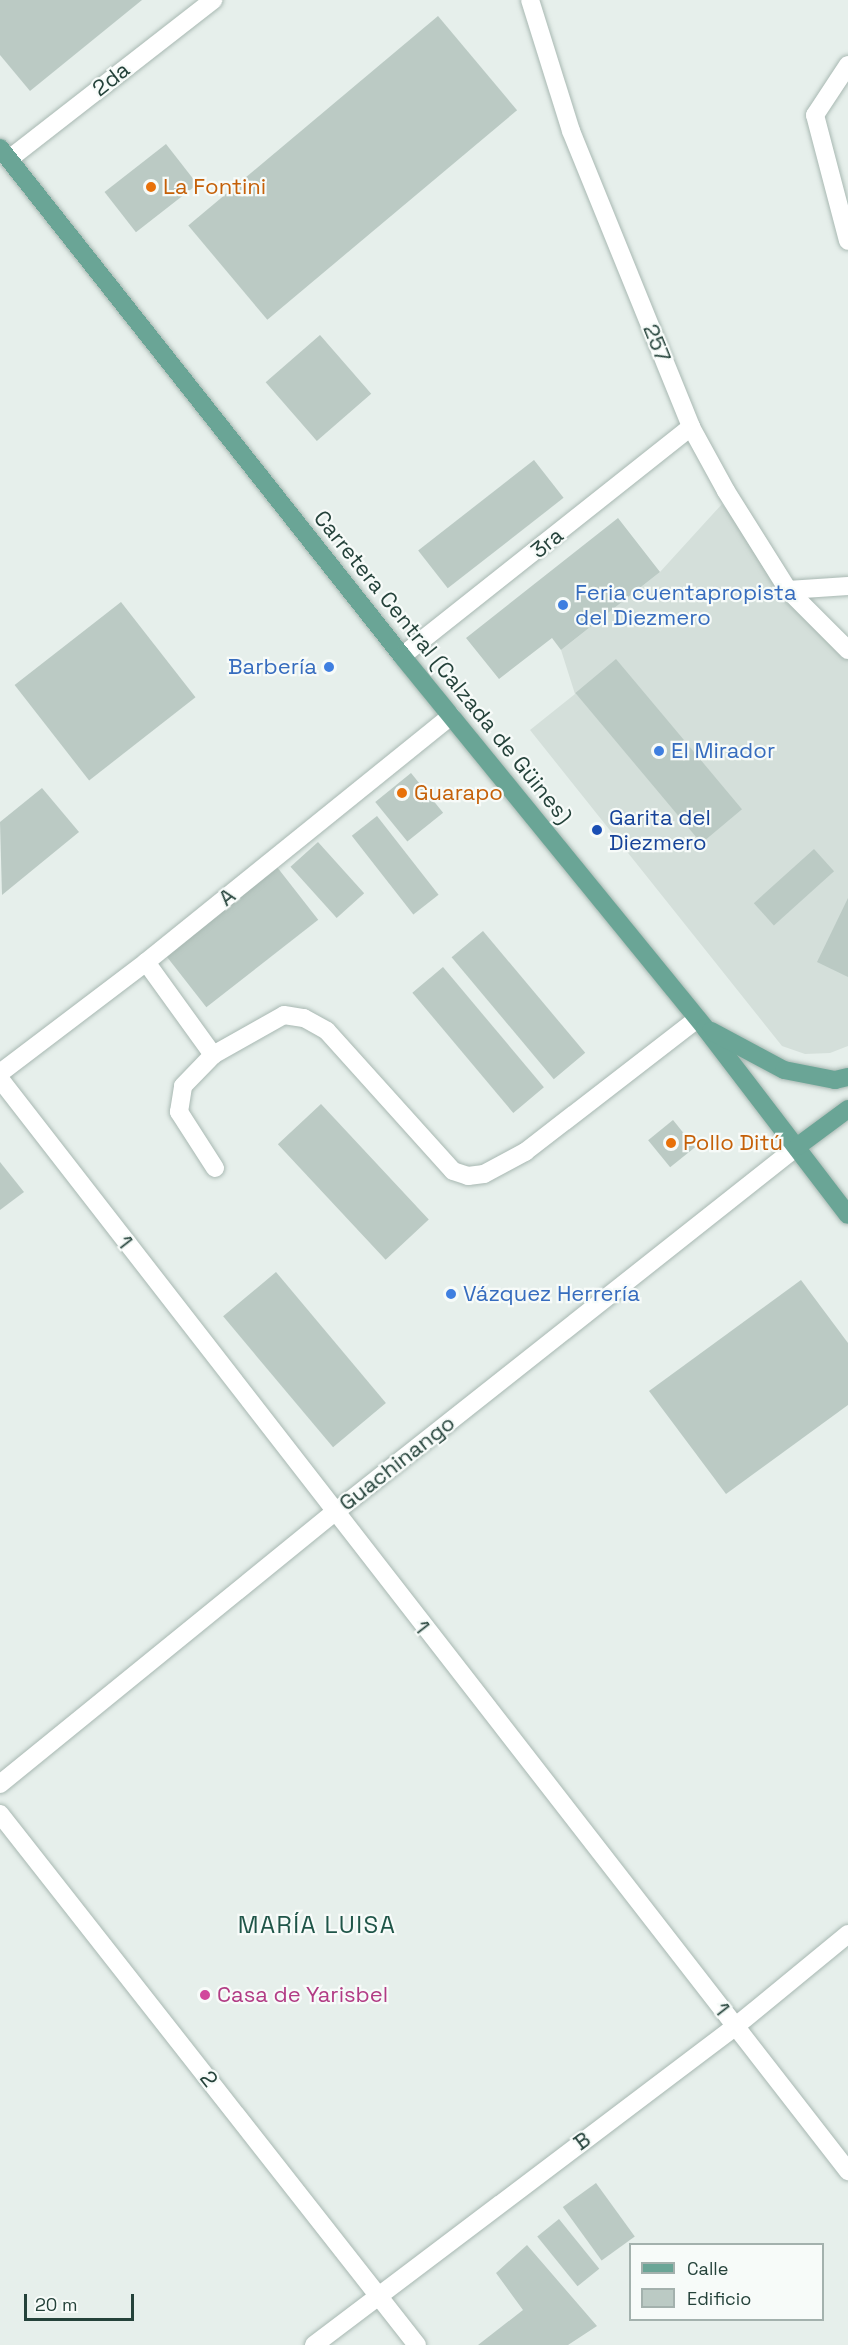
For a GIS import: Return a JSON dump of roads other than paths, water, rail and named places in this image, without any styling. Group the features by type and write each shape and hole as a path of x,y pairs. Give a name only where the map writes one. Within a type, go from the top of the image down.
{"main road":[{"name":"Carretera Central (Calzada de Güines)","path":"4,153 402,656 798,1146 848,1215"},
{"path":"701,1024 784,1070 835,1080 848,1077"},
{"path":"798,1146 848,1109"}],"street":[{"name":"2da","path":"4,153 213,0"},
{"name":"257","path":"530,0 571,131 691,427 726,492 788,591 848,650"},
{"path":"848,65 815,115 848,241"},
{"name":"3ra","path":"402,656 691,427"},
{"path":"788,591 848,586"},
{"name":"A","path":"0,1073 146,962 451,716"},
{"path":"146,962 213,1055"},
{"path":"215,1168 179,1112 183,1086 213,1055 284,1016 304,1018 327,1031 453,1171 468,1176 484,1174 525,1152 701,1024"},
{"name":"1","path":"0,1079 333,1513 848,2171"},
{"name":"Guachinango","path":"0,1784 333,1513 798,1146"},
{"name":"2","path":"0,1814 417,2345"},
{"name":"B","path":"314,2345 736,2026 848,1934"}],"place":[{"name":"La Fontini","path":"151,187"},
{"name":"Feria cuentapropista del Diezmero","path":"563,605"},
{"name":"Barbería","path":"329,667"},
{"name":"El Mirador","path":"659,751"},
{"name":"Guarapo","path":"402,793"},
{"name":"Garita del Diezmero","path":"597,830"},
{"name":"Pollo Ditú","path":"671,1143"},
{"name":"Vázquez Herrería","path":"451,1294"},
{"name":"Casa de Yarisbel","path":"205,1995"}],"district":[{"name":"MARÍA LUISA","path":"317,1925"}]}
